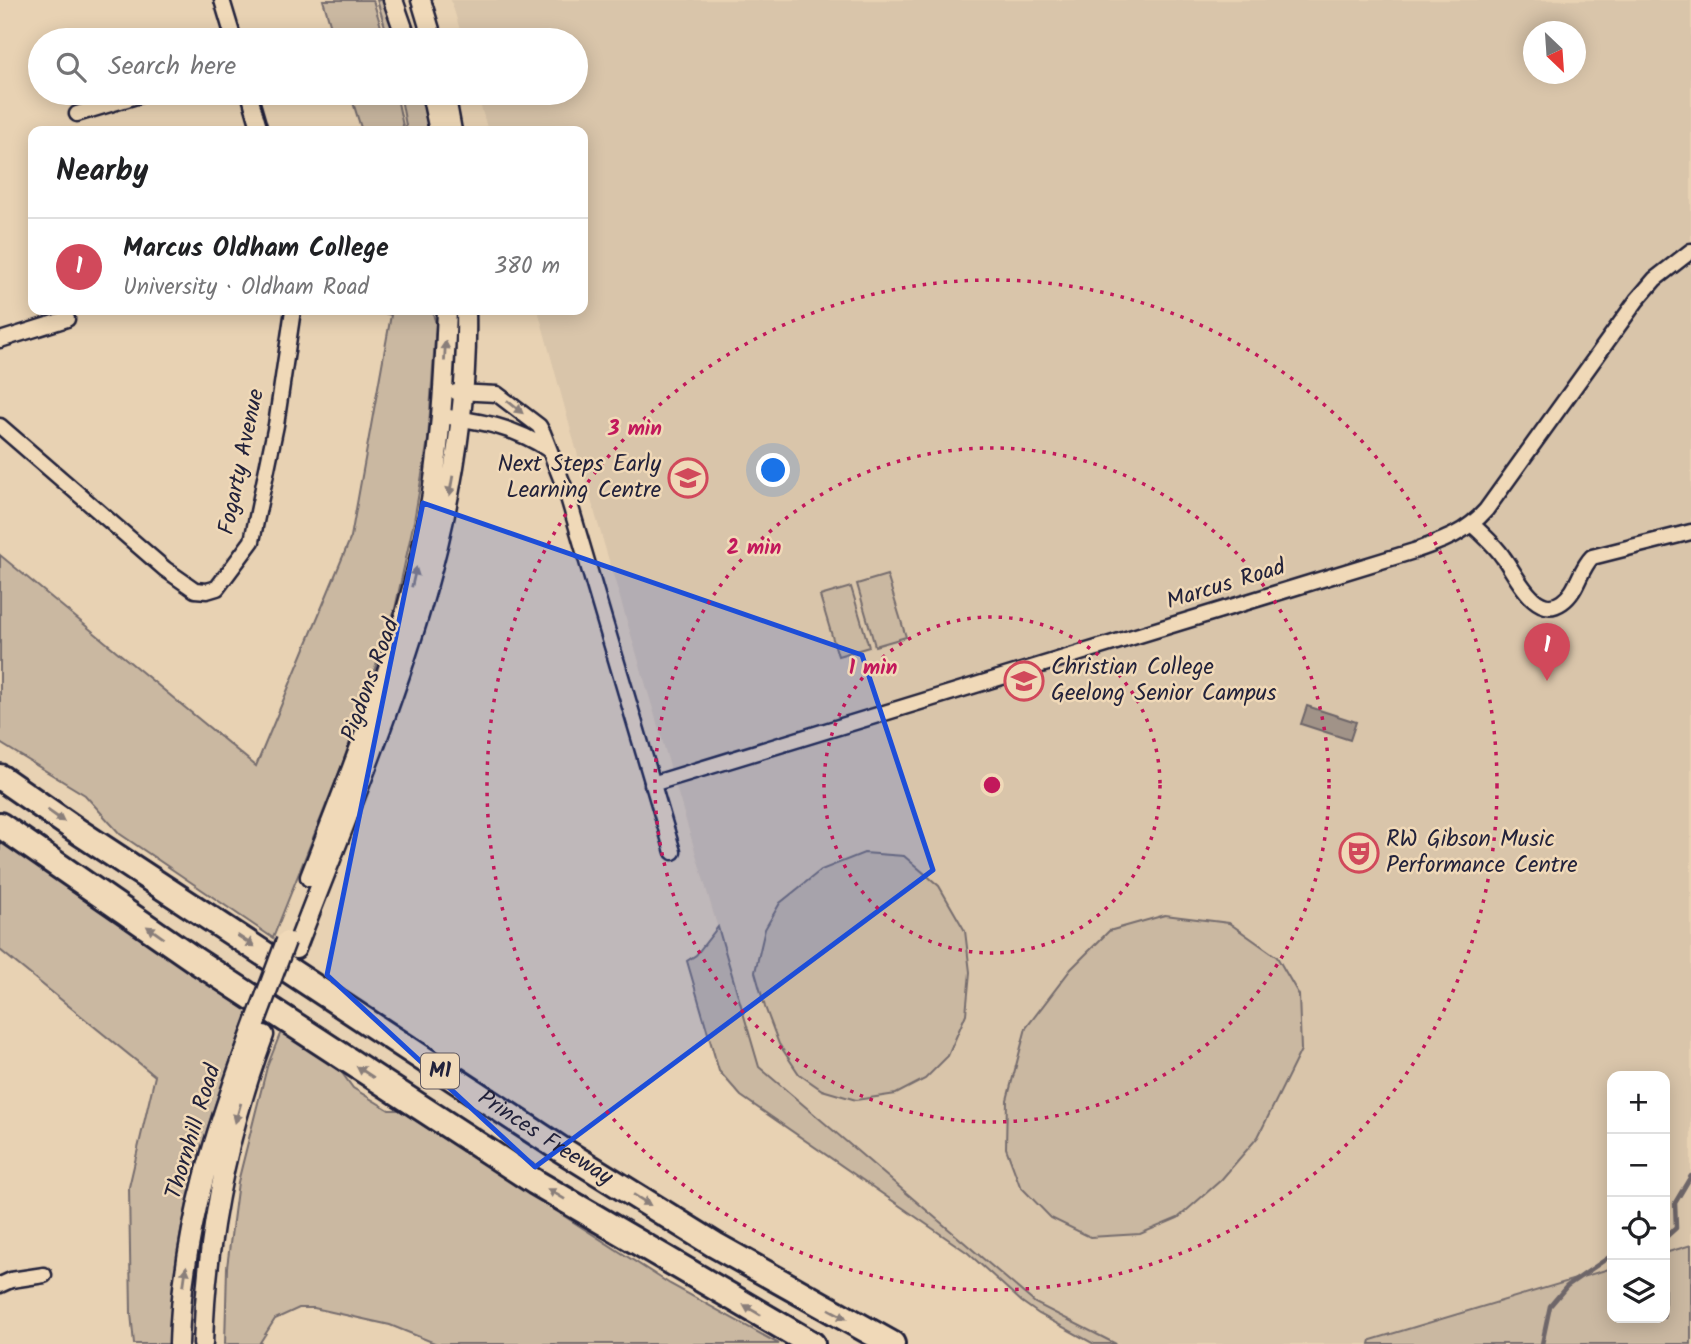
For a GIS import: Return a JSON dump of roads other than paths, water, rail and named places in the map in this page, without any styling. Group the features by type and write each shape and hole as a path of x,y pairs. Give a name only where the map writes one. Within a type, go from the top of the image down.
{"highway":[{"name":"Princes Freeway","path":"0,777 562,1150 715,1245 892,1344"},
{"name":"Princes Freeway","path":"0,825 205,967 535,1182 812,1344"}],"street":[{"path":"222,0 230,28"},
{"path":"393,0 403,28"},
{"path":"403,0 411,28"},
{"path":"421,0 429,28"},
{"path":"77,114 107,105"},
{"path":"252,105 259,126"},
{"path":"434,105 438,126"},
{"path":"447,105 451,126"},
{"name":"Marcus Road","path":"652,784 1414,551 1452,537 1473,525 1580,382 1637,300 1655,279 1691,251"},
{"name":"Fogarty Avenue","path":"0,426 165,569 195,590 207,591 217,587 252,541 276,425 292,315"},
{"name":"Pigdons Road","path":"291,945 392,657 425,534 437,460 447,315"},
{"name":"Pigdons Road","path":"291,945 389,709 421,612 443,526 460,418 466,315"},
{"path":"0,340 67,319"},
{"path":"443,391 490,392 503,397 541,429 567,494 673,852"},
{"path":"441,416 486,422 511,429 549,450"},
{"path":"1473,525 1503,556 1532,598 1553,606 1561,603 1571,593 1585,564 1592,557 1691,531"},
{"name":"Thornhill Road","path":"179,1344 183,1284 201,1184 218,1123 262,1022 291,945"},
{"name":"Thornhill Road","path":"203,1344 210,1249 218,1198 262,1022"},
{"path":"0,1285 11,1280 44,1275"}],"waterway":[{"path":"1670,1233 1676,1228 1675,1203 1691,1176"},
{"path":"1542,1344 1550,1306 1567,1286 1607,1258"}],"place":[{"name":"Next Steps Early Learning Centre","path":"688,478"},
{"name":"Christian College Geelong Senior Campus","path":"1024,681"},
{"name":"Marcus Oldham College","path":"1547,681"},
{"name":"RW Gibson Music Performance Centre","path":"1359,853"}]}
